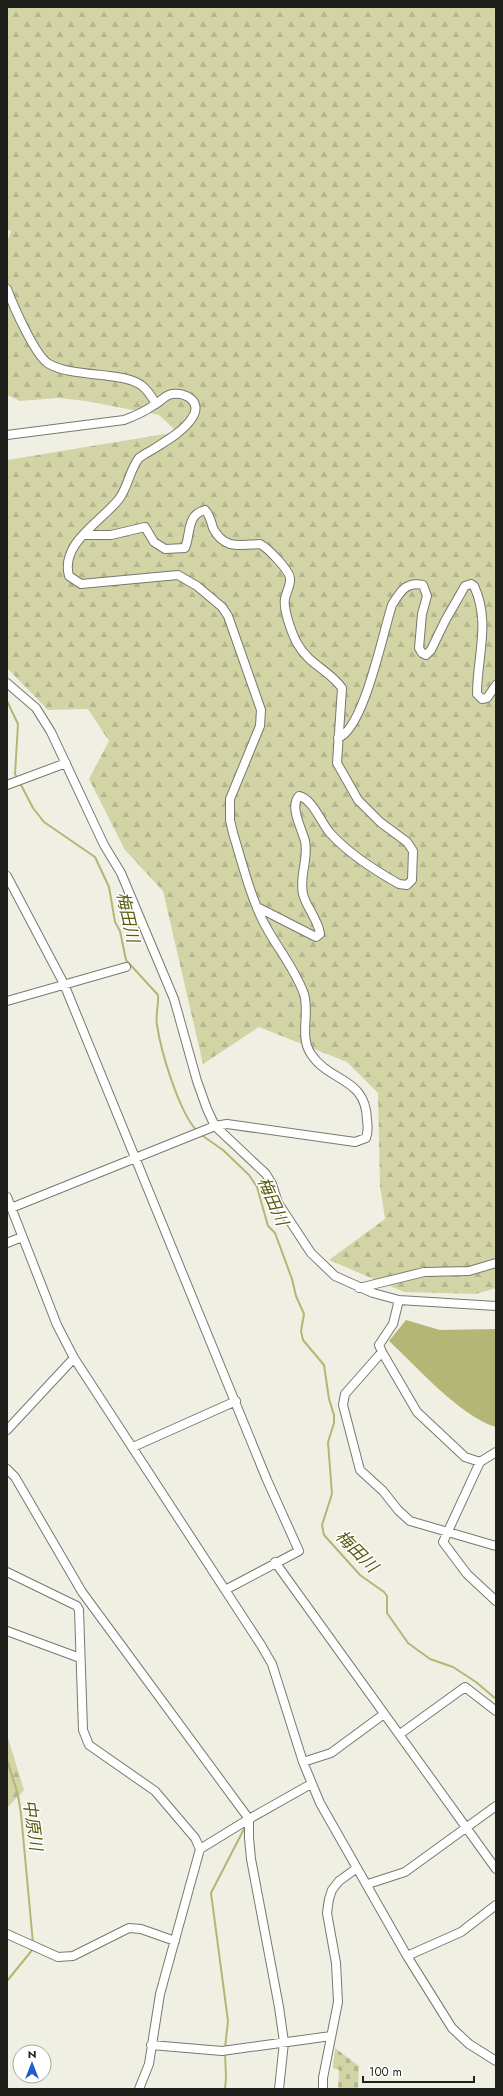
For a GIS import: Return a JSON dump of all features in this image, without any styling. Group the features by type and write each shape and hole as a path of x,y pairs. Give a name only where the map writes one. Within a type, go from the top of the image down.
{"street":[{"path":"7,289 28,336 48,363 70,371 133,381 147,390 156,404"},
{"path":"7,435 124,420 140,414 171,394 185,394 191,397 194,404 195,413 187,424 179,431 140,458 120,498 84,535 68,557 69,576 81,584 105,583 178,575 197,586 222,607 228,616 261,710 260,726 230,799 230,820 233,833 264,924 296,975 304,996 307,1048 310,1054 329,1072 360,1092 364,1100 367,1114 368,1133 366,1138 361,1141 354,1142 227,1124 215,1126 11,1208"},
{"path":"84,535 111,535 145,527 154,542 165,549 185,548 192,518 199,512 205,510 217,534 226,543 264,546 287,570 290,578 284,600 291,628 297,643 314,665 336,679 342,688 342,709 338,738 337,763 345,781 358,800 380,822 407,842 413,851 412,880 407,885 399,884 349,850 329,832 309,802 299,796 296,802 297,816 305,842 302,869 303,893 320,934 316,937 259,908"},
{"path":"338,738 342,736 351,725 363,703 392,605 399,594 408,585 415,583 423,585 426,590 427,596 422,614 419,648 422,653 426,655 431,650 444,620 465,586 472,584 474,586 482,614 482,643 477,694 482,699 487,698 496,685"},
{"path":"7,683 36,708 51,732 104,845 121,873 174,999 200,1088 215,1126 266,1174 272,1184 278,1203 311,1253 331,1273 360,1288 399,1300 496,1306"},
{"path":"7,786 66,763"},
{"path":"7,876 64,984 135,1159 299,1551 275,1562 225,1590"},
{"path":"7,1001 126,966"},
{"path":"7,1196 57,1325 74,1358 272,1664 311,1784 357,1868 368,1884 407,1956 452,2028 469,2044 496,2061"},
{"path":"7,1243 22,1237"},
{"path":"360,1288 424,1272 468,1271 496,1263"},
{"path":"399,1300 393,1324 379,1345 382,1352 417,1412 465,1457 480,1462"},
{"path":"382,1352 345,1394 343,1405 360,1470 383,1491 398,1510 410,1521 496,1546"},
{"path":"7,1430 74,1358"},
{"path":"133,1448 236,1401"},
{"path":"496,1452 480,1462 443,1542 467,1574 496,1601"},
{"path":"7,1469 15,1477 82,1592 249,1819 251,1859 279,2007 284,2042 279,2089"},
{"path":"275,1562 496,1869"},
{"path":"7,1572 72,1603 79,1610 83,1730 89,1745 154,1791 195,1838 200,1849 160,1994 149,2064 139,2089"},
{"path":"72,1603 82,1592"},
{"path":"7,1631 80,1658"},
{"path":"400,1734 465,1687 496,1711"},
{"path":"303,1762 330,1752 384,1714"},
{"path":"200,1849 311,1784"},
{"path":"368,1884 404,1872 496,1806"},
{"path":"323,2089 322,2078 338,2002 336,1963 327,1913 329,1899 332,1890 339,1881 357,1868"},
{"path":"407,1956 461,1932 496,1905"},
{"path":"7,1934 58,1956 73,1956 129,1928 135,1928 175,1941"},
{"path":"151,2045 224,2051 331,2036"}],"green space":[{"path":"7,7 496,7 496,1288 476,1294 404,1292 329,1260 385,1219 380,1186 378,1093 347,1062 259,1027 203,1064 163,891 125,850 89,779 109,741 88,709 48,710 7,668 7,460 177,432 159,415 86,401 58,398 20,401 7,395 7,239 9,238 11,231 7,230"},
{"path":"7,1735 24,1790 7,1808"},
{"path":"335,2048 359,2066 358,2089 338,2089 339,2070 333,2068"}],"shaded area":[{"path":"406,1320 440,1330 496,1329 496,1427 468,1413 454,1402 425,1377 389,1341"}],"waterway":[{"name":"梅田川","path":"7,701 18,724 15,774 18,779"},
{"name":"梅田川","path":"20,783 33,808 44,822 95,857 109,887 115,922 120,931 126,960 158,995 157,1022 162,1050 177,1096 190,1122 197,1131"},
{"name":"梅田川","path":"200,1134 223,1150 249,1175 257,1187 268,1226 275,1233 292,1279 296,1296 304,1314 301,1331 303,1340 324,1365 329,1399 334,1415 334,1423 328,1442 332,1494 322,1525 324,1535 360,1575 384,1592 387,1596 387,1613 408,1643 430,1659 453,1667 476,1682 496,1699"},
{"name":"中原川","path":"7,1760 18,1795 21,1814 33,1943"},
{"path":"225,2048 228,2021 211,1893 245,1827"},
{"name":"中原川","path":"7,1981 33,1949"},
{"path":"225,2052 225,2089"}]}
